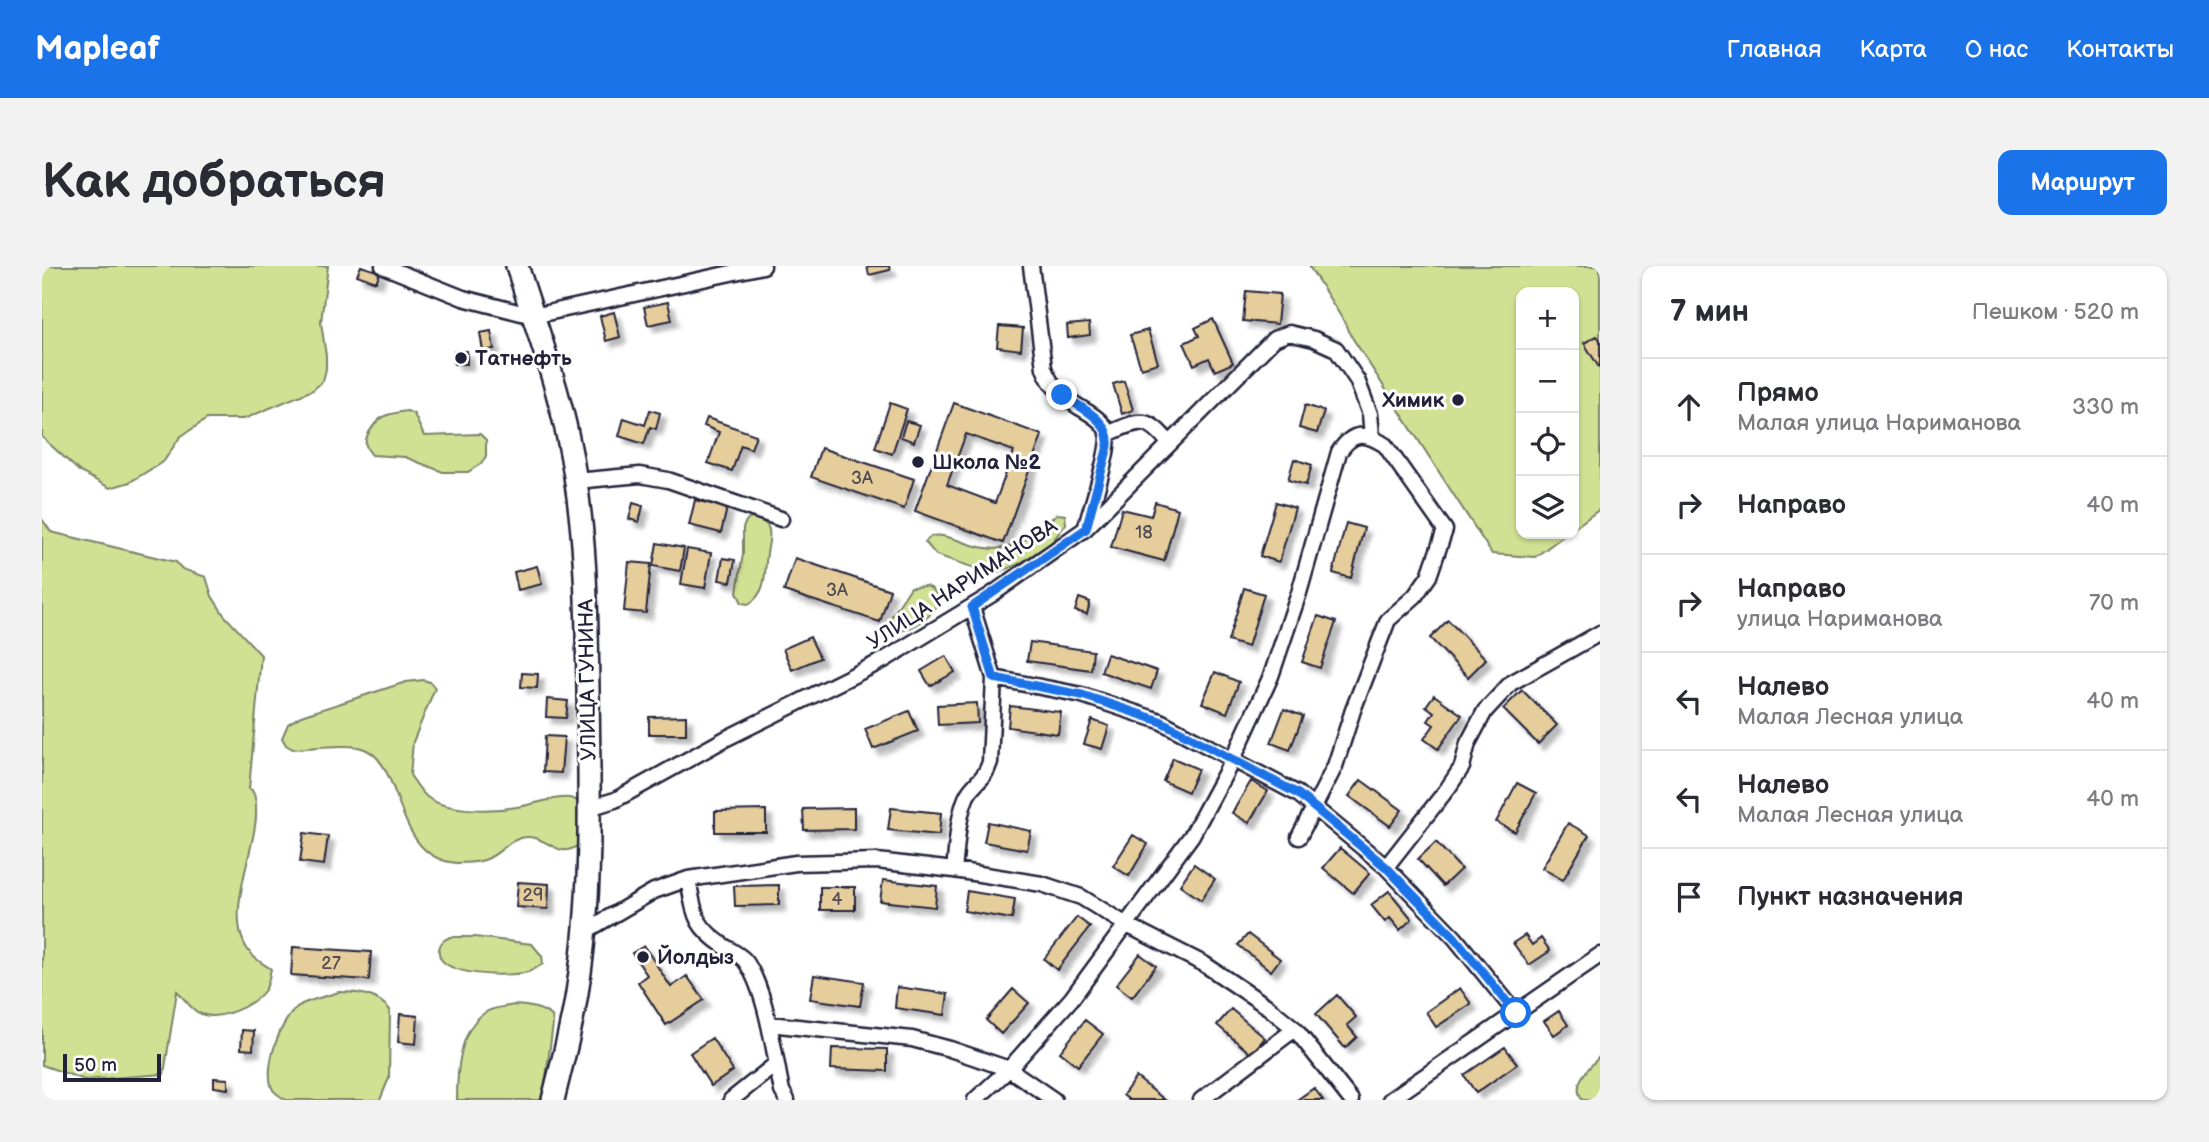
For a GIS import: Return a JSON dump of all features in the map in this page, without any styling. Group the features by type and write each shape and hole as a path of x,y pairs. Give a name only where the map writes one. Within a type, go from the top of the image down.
{"main road":[{"name":"УЛИЦА ГУНИНА","path":"517,266 558,393 576,481 587,598 589,808 584,932 578,988 553,1100"}],"street":[{"path":"383,266 463,298 533,316 763,266"},
{"path":"1031,266 1044,368 1049,381 1062,395 1099,420 1107,434 1108,446 1086,529"},
{"name":"УЛИЦА НАРИМАНОВА","path":"589,808 615,800 725,739 884,660 972,607 1086,529 1274,339 1289,333 1314,339 1336,349 1357,380 1370,414 1366,435"},
{"path":"1107,434 1138,422 1156,426 1169,443"},
{"path":"975,1100 1009,1069 1072,998 1192,835 1233,759 1271,676 1339,452 1347,440 1366,435 1385,445 1445,530 1429,576 1415,596 1388,620 1353,710 1335,766 1299,837"},
{"path":"576,481 640,475 659,478 780,519"},
{"path":"954,870 963,807 968,795 986,774 990,762 994,678 972,607"},
{"path":"1386,867 1448,788 1462,767 1468,743 1485,711 1511,682 1600,633"},
{"path":"994,678 1082,695 1160,721 1298,794 1386,867 1455,938 1516,1013"},
{"path":"584,932 654,891 688,879 796,863 877,861 954,870 1049,886 1081,897 1125,924 1204,964 1268,1007 1295,1029 1351,1100"},
{"path":"688,879 695,916 704,932 744,959 754,976 769,1024 782,1091 787,1100"},
{"path":"1390,1100 1600,955"},
{"path":"769,1024 912,1040 1009,1069 1054,1100"},
{"path":"1201,1100 1295,1029"},
{"path":"732,1100 776,1064"}],"green space":[{"path":"42,266 328,266 321,322 326,356 323,381 313,390 244,419 207,419 180,437 164,461 130,482 110,488 80,472 42,437"},
{"name":"Химик","path":"1309,266 1600,266 1600,509 1579,524 1579,287 1516,287 1516,539 1559,539 1535,557 1492,554"},
{"path":"407,411 414,414 424,436 480,434 486,440 486,456 482,463 468,472 443,472 405,457 372,455 366,440 376,423 388,415"},
{"path":"1057,514 1065,515 1066,524 1051,543 1017,565 993,574 936,555 925,542 931,536 941,536 984,548 1007,547 1018,544"},
{"path":"751,518 764,522 770,535 762,587 749,604 742,603 737,592 743,554 743,528"},
{"path":"42,519 51,532 176,562 182,569 206,577 212,596 224,615 261,655 249,789 255,797 256,817 241,889 239,926 244,942 253,956 271,969 268,983 260,996 236,1011 209,1016 197,1012 177,991 164,1074 85,1080 42,1065"},
{"path":"927,586 936,593 938,600 929,616 910,628 891,632 885,626 911,587"},
{"path":"406,682 430,682 435,688 413,742 410,775 424,795 447,806 487,810 512,808 559,798 572,799 577,801 581,809 579,844 566,850 533,837 526,837 514,840 481,861 457,863 435,857 420,844 409,827 385,768 374,754 351,746 293,749 286,745 282,738 288,724 301,716"},
{"path":"450,937 475,937 532,944 542,956 543,964 519,974 492,975 463,971 443,961 439,953 439,947"},
{"path":"339,992 367,995 379,1000 390,1010 389,1078 380,1100 286,1100 273,1090 270,1081 272,1056 281,1031 294,1010 302,1004"},
{"path":"514,1005 538,1009 552,1016 543,1100 457,1100 461,1052 470,1029 486,1012"},
{"path":"1600,1056 1600,1100 1582,1100 1579,1094 1580,1082"}],"building":[{"path":"361,266 380,272 376,282 357,275"},
{"path":"867,266 889,266 890,270 869,275"},
{"path":"1246,291 1280,294 1277,324 1243,321"},
{"path":"668,302 672,320 648,325 644,307"},
{"path":"614,312 620,337 606,341 600,316"},
{"path":"1213,319 1233,363 1215,371 1209,358 1194,365 1184,343 1199,336 1195,328"},
{"path":"1089,323 1090,335 1068,338 1067,325"},
{"path":"999,326 1023,328 1021,350 997,347"},
{"path":"1148,330 1158,363 1141,368 1130,335"},
{"path":"491,331 494,349 483,351 480,333"},
{"path":"1597,336 1600,340 1600,369 1584,343"},
{"path":"467,351 467,364 454,364 454,352"},
{"path":"1124,381 1133,410 1122,414 1113,384"},
{"path":"890,403 907,409 892,454 875,448"},
{"path":"954,403 1042,435 1003,543 915,511","holes":["966,434 1014,451 995,503 947,485"]},
{"path":"1305,405 1324,411 1317,433 1299,428"},
{"path":"650,410 660,413 656,429 650,427 644,444 619,436 624,418 645,425"},
{"path":"707,418 756,435 751,449 741,445 732,471 708,463 719,432 704,426"},
{"path":"906,421 920,425 914,442 901,437"},
{"path":"821,448 914,479 904,509 811,477"},
{"path":"1294,459 1312,465 1306,485 1288,480"},
{"path":"695,500 727,508 721,533 689,525"},
{"path":"1155,502 1178,509 1164,561 1111,547 1122,509 1151,516"},
{"path":"1276,502 1295,508 1279,562 1260,556"},
{"path":"633,503 643,506 639,522 629,519"},
{"path":"1346,523 1364,528 1351,578 1333,573"},
{"path":"657,543 684,548 680,571 653,566"},
{"path":"687,549 711,553 705,588 681,584"},
{"path":"723,558 735,560 731,582 719,580"},
{"path":"795,558 890,590 880,622 784,591"},
{"path":"629,562 651,564 646,613 624,611"},
{"path":"537,566 542,584 518,590 514,572"},
{"path":"1244,588 1264,594 1248,647 1228,641"},
{"path":"1079,598 1090,602 1087,614 1075,611"},
{"path":"1318,616 1336,622 1320,668 1302,662"},
{"path":"1448,620 1486,659 1468,677 1430,638"},
{"path":"810,637 820,658 792,670 783,649"},
{"path":"1030,642 1093,651 1091,670 1027,661"},
{"path":"1107,654 1157,671 1151,689 1101,672"},
{"path":"946,656 955,672 930,686 921,671"},
{"path":"1215,672 1239,682 1227,713 1202,703"},
{"path":"522,673 538,674 537,688 521,687"},
{"path":"1522,690 1557,725 1538,744 1503,709"},
{"path":"1434,695 1462,715 1438,749 1424,739 1434,725 1428,721 1434,712 1426,706"},
{"path":"547,699 568,701 566,718 546,717"},
{"path":"977,703 978,723 938,725 937,705"},
{"path":"1010,706 1061,712 1058,734 1008,727"},
{"path":"1284,709 1303,716 1290,750 1271,743"},
{"path":"909,711 918,731 873,749 865,729"},
{"path":"686,716 686,734 649,734 649,717"},
{"path":"1092,720 1109,726 1102,749 1084,744"},
{"path":"545,736 564,737 561,773 543,772"},
{"path":"1173,758 1198,769 1188,792 1163,781"},
{"path":"1361,780 1402,810 1390,826 1349,796"},
{"path":"1251,781 1268,791 1249,823 1232,813"},
{"path":"1517,783 1536,793 1515,832 1496,822"},
{"path":"854,808 854,829 804,830 803,809"},
{"path":"891,808 941,813 939,835 888,830"},
{"path":"766,810 766,832 715,832 715,811"},
{"path":"988,822 1031,831 1027,850 984,842"},
{"path":"1568,823 1589,835 1563,880 1542,868"},
{"path":"304,833 328,836 324,865 300,862"},
{"path":"1133,835 1148,844 1129,876 1113,866"},
{"path":"1436,842 1461,869 1443,886 1418,859"},
{"path":"1340,848 1370,873 1353,893 1323,868"},
{"path":"1194,864 1215,879 1201,900 1180,885"},
{"path":"883,880 937,886 935,907 880,901"},
{"path":"518,882 549,884 548,909 516,907"},
{"path":"779,885 779,905 735,906 734,886"},
{"path":"820,887 855,887 855,910 820,910"},
{"path":"967,891 1015,899 1012,919 964,911"},
{"path":"1389,891 1412,919 1400,930 1390,918 1385,922 1371,905"},
{"path":"1077,917 1090,927 1057,970 1044,959"},
{"path":"1248,934 1280,959 1271,971 1238,945"},
{"path":"1525,935 1532,945 1541,938 1550,951 1529,965 1513,943"},
{"path":"644,946 671,987 687,976 704,1000 666,1025 638,982 647,975 632,953"},
{"path":"293,947 371,952 369,980 291,975"},
{"path":"1140,954 1156,966 1132,997 1116,985"},
{"path":"814,975 864,982 860,1006 810,999"},
{"path":"897,987 948,994 945,1015 895,1008"},
{"path":"1460,988 1471,1004 1436,1027 1426,1012"},
{"path":"1013,989 1029,1003 1001,1034 986,1020"},
{"path":"1337,995 1356,1017 1347,1025 1357,1037 1345,1048 1316,1014"},
{"path":"1231,1009 1265,1038 1251,1054 1217,1025"},
{"path":"1559,1011 1568,1025 1554,1035 1544,1021"},
{"path":"400,1014 418,1016 416,1044 398,1042"},
{"path":"1085,1020 1103,1034 1078,1066 1060,1052"},
{"path":"242,1030 254,1031 253,1050 241,1049"},
{"path":"712,1038 733,1071 711,1086 690,1053"},
{"path":"1505,1047 1517,1064 1476,1093 1464,1075"},
{"path":"832,1048 887,1049 887,1071 831,1069"},
{"path":"1136,1077 1165,1100 1129,1100 1123,1095"},
{"path":"214,1078 228,1079 228,1089 214,1087"},
{"path":"1314,1088 1323,1100 1297,1100"}],"place":[{"name":"Татнефть","path":"461,358"},
{"name":"Химик","path":"1458,400"},
{"name":"Школа №2","path":"918,462"},
{"name":"Йолдыз","path":"643,957"}],"route":[{"path":"1062,395 1104,425 1108,446 1086,529 972,607 994,678 1082,695 1160,721 1298,794 1386,867 1455,938 1516,1013"}]}
